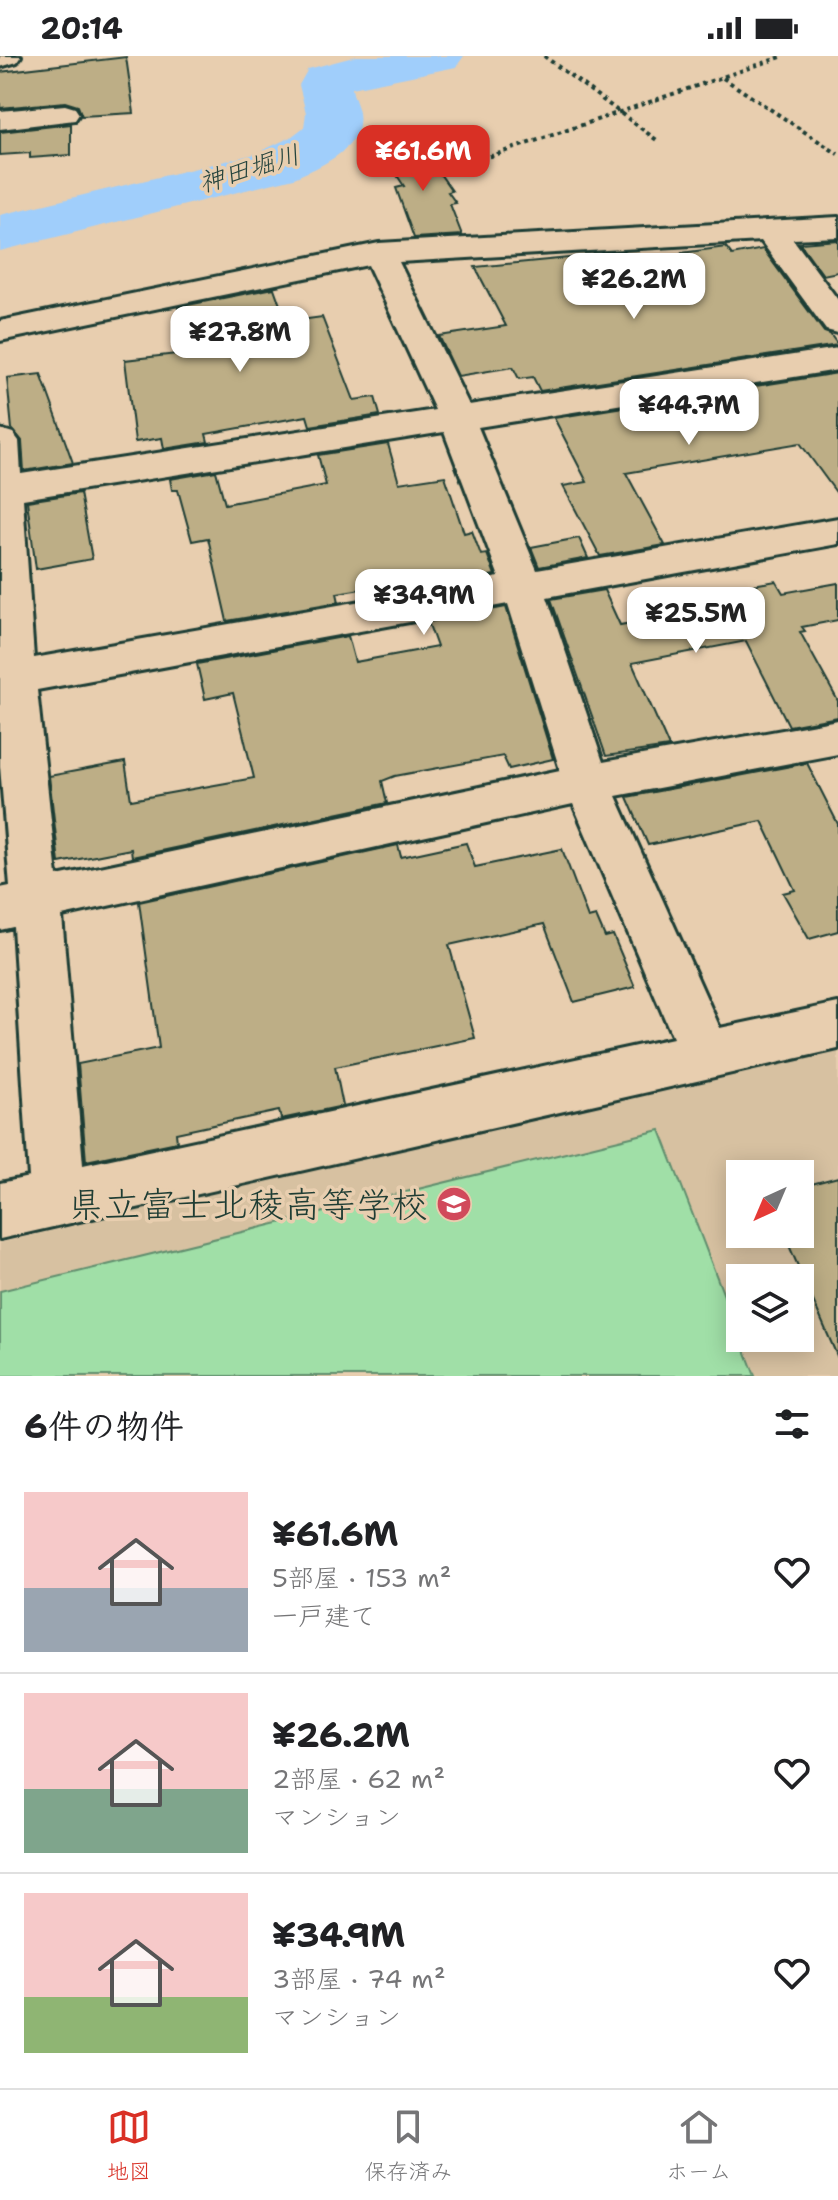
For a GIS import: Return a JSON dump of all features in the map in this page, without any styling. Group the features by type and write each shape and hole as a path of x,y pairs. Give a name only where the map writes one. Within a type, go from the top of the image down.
{"street":[{"path":"0,59 7,56"},
{"path":"0,120 65,114"},
{"path":"0,331 379,253 838,227"},
{"path":"769,229 838,323"},
{"path":"379,253 457,419 523,586 587,783 707,1057"},
{"path":"2,489 838,359"},
{"path":"0,441 18,906 58,1196"},
{"path":"7,679 838,531"},
{"path":"18,906 587,783 838,737"},
{"path":"0,1211 838,1026"}],"path":[{"path":"544,56 658,141"},
{"path":"459,167 784,56"},
{"path":"723,78 838,154"}],"shaded area":[{"name":"県立富士北稜高等学校","path":"838,1048 838,1376 0,1376 0,1243"}],"green space":[{"name":"県立富士北稜高等学校","path":"660,1130 726,1301 726,1352 746,1352 755,1376 0,1376 0,1291"}],"building":[{"path":"126,57 134,113 82,116 78,106 65,102 0,108 0,72"},
{"path":"71,124 71,155 30,158 30,153 0,155 0,132"},
{"path":"419,144 452,191 448,192 456,203 450,204 462,235 414,238 396,188 404,186 381,151"},
{"path":"838,240 838,272 823,275 800,243"},
{"path":"726,247 732,255 763,249 824,332 830,334 838,345 540,391 533,377 519,379 513,367 458,376 439,336 506,326 475,267 589,256 608,301 700,282 681,253"},
{"path":"274,288 286,322 322,317 354,400 375,397 380,415 310,426 307,416 206,434 208,442 164,449 162,438 135,442 125,360 186,353 178,307"},
{"path":"838,373 838,495 800,443 626,473 665,545 600,556 563,486 587,482 554,418"},
{"path":"41,374 73,463 24,471 22,441 12,429 7,378"},
{"path":"388,444 399,483 445,476 464,533 472,531 481,555 487,554 495,575 417,588 415,580 337,593 339,602 227,621 208,538 192,541 178,490 172,490 170,479 216,471 225,504 326,485 318,455"},
{"path":"80,493 92,559 36,569 27,501"},
{"path":"579,538 588,558 539,567 531,547"},
{"path":"776,581 783,593 838,583 838,620 802,627 805,631 800,632 838,701 838,717 789,726 746,641 632,663 669,747 606,756 551,599 604,590 620,625 731,604 724,590"},
{"path":"506,607 553,759 509,769 503,756 395,776 382,781 387,803 132,857 131,849 59,863 49,776 125,762 131,800 254,778 233,693 205,699 197,664 348,636 355,662 437,647 428,622"},
{"path":"807,763 838,824 838,931 809,939 783,893 795,890 762,821 648,845 627,797"},
{"path":"466,843 475,867 562,849 588,918 596,916 605,937 613,935 635,987 574,1002 544,924 449,945 475,1038 335,1067 343,1106 281,1119 279,1111 176,1133 177,1142 86,1161 78,1064 159,1048 139,902 398,845 401,857"},
{"path":"838,1177 838,1358 814,1303 814,1264 797,1264 790,1248 814,1248 814,1183"}],"waterway":[{"name":"神田堀川","path":"0,233 274,166 311,149 327,136 333,118 325,90 326,80 438,56"}],"place":[{"name":"県立富士北稜高等学校","path":"454,1204"}]}
